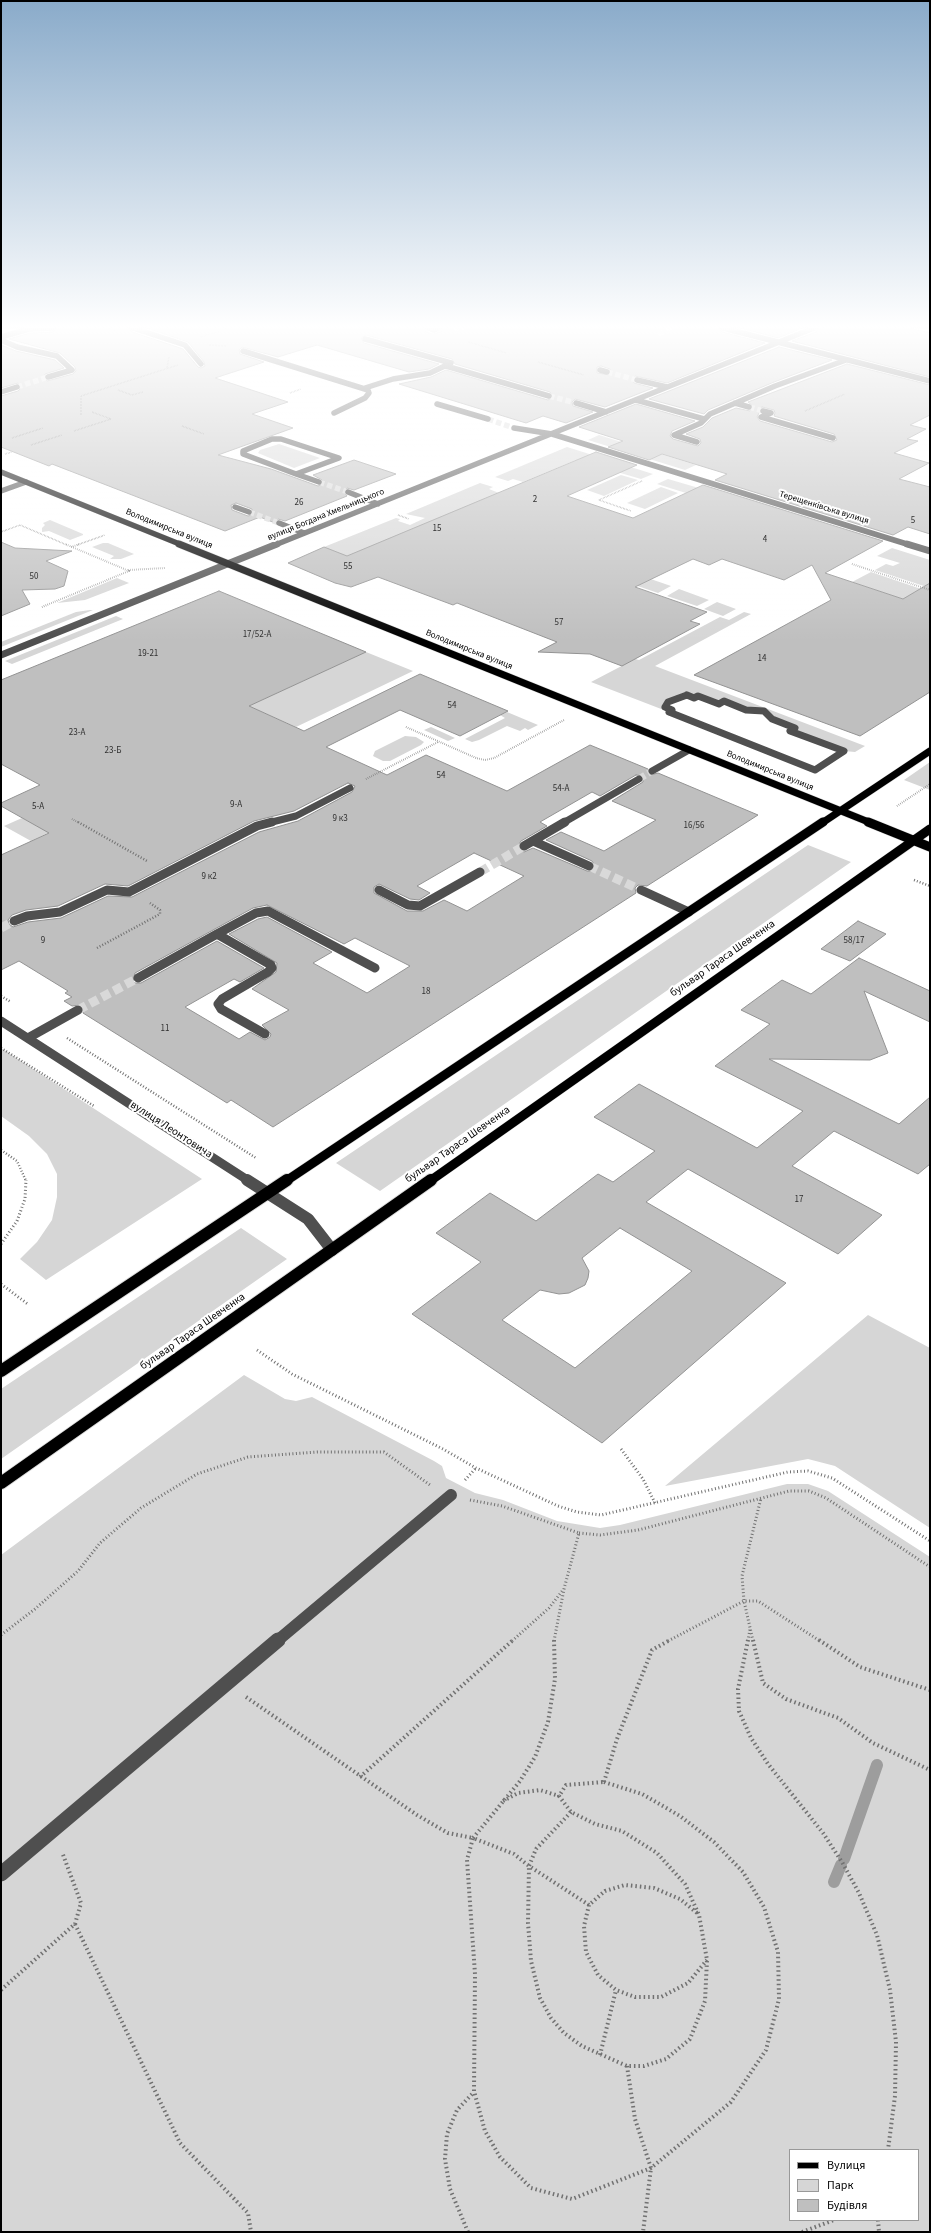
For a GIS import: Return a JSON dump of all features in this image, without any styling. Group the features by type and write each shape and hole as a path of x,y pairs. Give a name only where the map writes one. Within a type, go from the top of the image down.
{"main road":[{"name":"Володимирська вулиця","path":"1,472 930,847"},
{"path":"1,1371 930,751"},
{"name":"бульвар Тараса Шевченка","path":"1,1483 930,829"}],"street":[{"name":"Терещенківська вулиця","path":"541,432 552,434 930,551"},
{"name":"вулиця Богдана Хмельницького","path":"1,656 556,432"},
{"path":"680,432 674,435 697,442"},
{"path":"813,432 833,438"},
{"path":"296,474 339,458 281,439 272,439 243,451 243,454 296,474 320,482"},
{"path":"1,491 26,482"},
{"path":"348,492 378,504"},
{"path":"235,507 249,512"},
{"path":"279,523 304,533"},
{"path":"681,696 694,698 698,696 719,704 724,701 746,710 764,711 771,716 772,719 795,728 790,731 844,751 815,770 669,712 672,710 665,707 668,702 681,696"},
{"path":"652,771 689,750"},
{"path":"524,846 639,778"},
{"path":"14,921 27,916 60,912 106,890 129,892 257,826 296,816 350,788"},
{"path":"533,841 589,866"},
{"path":"379,890 408,905 420,906 480,872"},
{"path":"641,890 689,912"},
{"path":"138,978 256,913 268,911 375,968"},
{"path":"217,934 271,965 268,972 222,999 218,1004 221,1009 265,1034"},
{"path":"28,1038 78,1010"},
{"name":"вулиця Леонтовича","path":"1,1021 308,1219 332,1250"},
{"path":"1,1874 451,1495"}],"path":[{"path":"12,438 30,432"},
{"path":"199,432 204,434"},
{"path":"31,445 62,435"},
{"path":"6,454 12,452"},
{"path":"631,511 599,500 642,481"},
{"path":"401,516 409,519"},
{"path":"1,532 20,525 127,570 172,567"},
{"path":"71,547 105,535"},
{"path":"852,564 930,590"},
{"path":"42,607 129,571 127,570"},
{"path":"406,727 476,758 490,759 586,708"},
{"path":"366,780 439,742"},
{"path":"897,806 930,784"},
{"path":"72,819 167,872"},
{"path":"914,880 930,886"},
{"path":"97,948 160,914 158,908 129,892"},
{"path":"1,996 13,1004"},
{"path":"49,1027 256,1158"},
{"path":"1,1150 17,1160 26,1179 25,1199 17,1221 1,1244"},
{"path":"1,1284 29,1305"},
{"path":"257,1350 292,1374 437,1446 476,1468 558,1506 601,1515 788,1472 808,1471 832,1478 930,1541"},
{"path":"621,1449 642,1479 654,1504"},
{"path":"1,1635 35,1609 78,1571 100,1543 141,1508 197,1474 248,1457 317,1452 384,1452 438,1491 502,1506 579,1533 600,1535 638,1530 789,1491 809,1491 826,1498 930,1567"},
{"path":"762,1498 742,1576 744,1600 763,1683 786,1699 838,1718 873,1742 930,1770"},
{"path":"559,1796 566,1785 604,1782 642,1794 680,1816 714,1842 743,1872 760,1901 778,1952 779,1999 766,2050 731,2102 651,2168 617,2184 572,2199 531,2188 500,2158 485,2131 474,2091 475,1974 466,1860 473,1838 500,1803 520,1782 535,1757 548,1722 554,1679 554,1636 579,1533"},
{"path":"360,1777 549,1608 564,1590"},
{"path":"604,1782 616,1739 652,1650 744,1600 758,1601 860,1667 930,1690"},
{"path":"750,1629 738,1689 739,1711 750,1738 768,1764 823,1833 842,1862 859,1893 877,1935 890,1990 896,2042 895,2096 888,2149"},
{"path":"228,1684 416,1815 448,1833 490,1843 514,1854 528,1866 589,1906"},
{"path":"500,1803 518,1793 540,1790 559,1796 571,1812 595,1824 622,1831 657,1853 685,1884 699,1915 707,1960 705,2001 690,2039 666,2059 644,2066 627,2066 600,2055 582,2046 564,2033 551,2018 540,1998 531,1961 528,1923 528,1866 536,1849 571,1812"},
{"path":"1,1990 59,1940 75,1924 81,1903 53,1829"},
{"path":"699,1915 680,1899 654,1888 625,1885 605,1892 589,1906 584,1926 586,1952 598,1975 616,1990 635,1997 661,1997 688,1982 707,1960"},
{"path":"75,1924 180,2143 248,2213 251,2232"},
{"path":"600,2055 616,1990"},
{"path":"627,2066 635,2119 651,2168 642,2232"},
{"path":"468,2232 462,2221 450,2189 445,2159 447,2134 457,2110 474,2091"},
{"path":"802,2232 831,2221"},
{"path":"878,2221 879,2232"}],"green space":[{"path":"599,435 696,465 685,470 588,440"},
{"path":"279,444 320,458 294,468 258,453 260,450"},
{"path":"567,447 653,474 641,479 576,460 523,482 513,479 508,481 495,477"},
{"path":"621,475 638,480 604,496 587,490"},
{"path":"668,479 709,491 686,493 657,484"},
{"path":"480,483 493,487 489,489 499,493 346,557 324,547 396,518 400,519 398,521 410,525 425,518 406,514"},
{"path":"661,487 678,493 645,509 627,503"},
{"path":"50,520 83,535 70,540 49,531 42,532 42,528 45,525 43,523"},
{"path":"103,543 108,543 134,554 121,559 110,559 114,556 92,547"},
{"path":"892,548 930,560 930,588 875,570 886,564 893,566 900,563 877,556"},
{"path":"871,572 930,592 930,608 852,582"},
{"path":"639,575 671,586 658,593 626,582"},
{"path":"117,578 129,583 85,600 57,603"},
{"path":"679,589 709,600 697,606 667,596"},
{"path":"717,602 736,609 723,616 704,609"},
{"path":"93,610 1,647 1,642 76,612"},
{"path":"744,612 751,614 655,666 865,746 855,752 844,751 790,731 794,728 771,716 687,696 668,702 669,712 591,682 635,659 639,660 720,617 729,620"},
{"path":"116,616 123,619 12,664 5,661"},
{"path":"366,652 413,671 296,727 249,706"},
{"path":"507,712 538,725 528,730 525,728 520,731 507,726 479,740 472,742 465,739 505,718 500,715"},
{"path":"431,727 455,738 448,741 424,730"},
{"path":"405,736 416,737 424,742 390,761 383,761 373,756 375,751"},
{"path":"930,762 930,790 904,780"},
{"path":"22,818 37,826 47,822 58,828 31,841 4,826"},
{"path":"808,845 851,862 380,1191 336,1163"},
{"path":"1,1048 202,1179 46,1280 20,1259 37,1242 52,1220 57,1197 57,1174 47,1154 29,1136 1,1116"},
{"path":"241,1228 287,1259 1,1459 1,1389"},
{"path":"868,1315 930,1348 930,1528 835,1466 808,1459 665,1486"},
{"path":"244,1375 285,1399 296,1401 312,1397 434,1461 442,1466 446,1478 475,1493 503,1500 557,1521 600,1528 620,1525 787,1484 808,1484 828,1491 930,1557 930,2232 1,2232 1,1555"}],"building":[{"path":"1,432 281,432 218,455 271,469 318,486 323,484 322,480 313,475 354,460 396,474 354,490 347,488 344,492 347,496 285,521 278,519 275,523 260,517 225,531 52,464 49,466 1,447","holes":["236,503 252,509 252,515 248,516 232,510 231,505"]},
{"path":"595,432 672,432 670,436 673,439 698,446 701,443 700,439 686,434 690,432 798,432 832,442 837,440 834,434 828,432 920,432 907,439 918,441 894,453 929,463 899,479 930,487 930,534 908,527 893,535 715,480 727,474 662,454 649,460 608,447 623,441"},
{"path":"596,452 637,465 567,496 633,518 703,485 883,541 825,573 903,599 930,583 930,692 860,736 694,675 831,600 812,565 784,580 722,559 709,565 693,559 635,587 707,612 690,621 700,624 622,666 590,654 538,652 557,642 457,603 453,605 378,577 351,587 335,583 288,563 324,547 347,556"},
{"path":"1,542 15,548 72,551 46,561 68,571 64,586 55,589 22,590 30,604 1,616"},
{"path":"219,591 366,652 249,706 304,731 420,674 508,711 460,736 400,710 326,747 387,775 426,755 507,791 590,745 648,769 650,775 658,773 758,815 647,886 638,885 635,888 636,893 273,1127 231,1100 227,1103 83,1013 84,1010 81,1005 72,1006 64,1001 72,997 65,993 68,991 19,961 1,970 1,855 49,833 1,806 1,803 40,785 1,764 1,680","holes":["636,775 643,776 643,782 612,801 656,820 604,851 561,832 546,840 592,861 595,866 592,871 587,871 533,848 524,852 519,849 518,846 521,841 547,826 540,822 592,792 600,796","348,783 355,786 352,792 298,821 259,832 132,897 108,896 61,918 28,922 13,927 9,924 8,920 12,915 26,910 58,906 105,884 128,886 254,821 294,811","474,853 524,876 467,911 444,900 423,911 407,911 374,893 374,887 379,884 410,899 419,900 430,893 417,886","267,905 344,944 355,938 410,966 367,993 313,963 332,952 267,917 258,919 229,934 277,963 276,972 252,989 289,1010 262,1025 271,1034 270,1037 265,1040 250,1032 239,1039 185,1007 234,979 240,982 264,968 217,941 141,983 135,983 133,981 135,973 253,908"]},
{"path":"858,921 886,934 850,961 821,949"},
{"path":"859,958 930,991 930,1022 864,991 888,1053 870,1060 769,1059 899,1124 930,1097 930,1164 918,1174 834,1131 792,1166 882,1215 838,1254 688,1169 646,1202 786,1283 602,1443 412,1314 481,1262 436,1233 490,1193 536,1221 598,1174 613,1182 655,1151 594,1117 639,1084 757,1148 803,1111 715,1066 770,1024 741,1010 782,980 811,994","holes":["620,1228 692,1271 575,1368 502,1320 540,1290 559,1294 569,1293 585,1285 589,1271 582,1258"]}],"waterway":[{"path":"844,1859 877,1765"},
{"path":"834,1882 841,1865"}],"tunnel":[{"path":"319,482 348,492"},
{"path":"249,512 279,523"},
{"path":"639,779 652,771"},
{"path":"480,872 524,846"},
{"path":"589,866 641,890"},
{"path":"1,928 14,921"},
{"path":"78,1010 138,978"}]}
